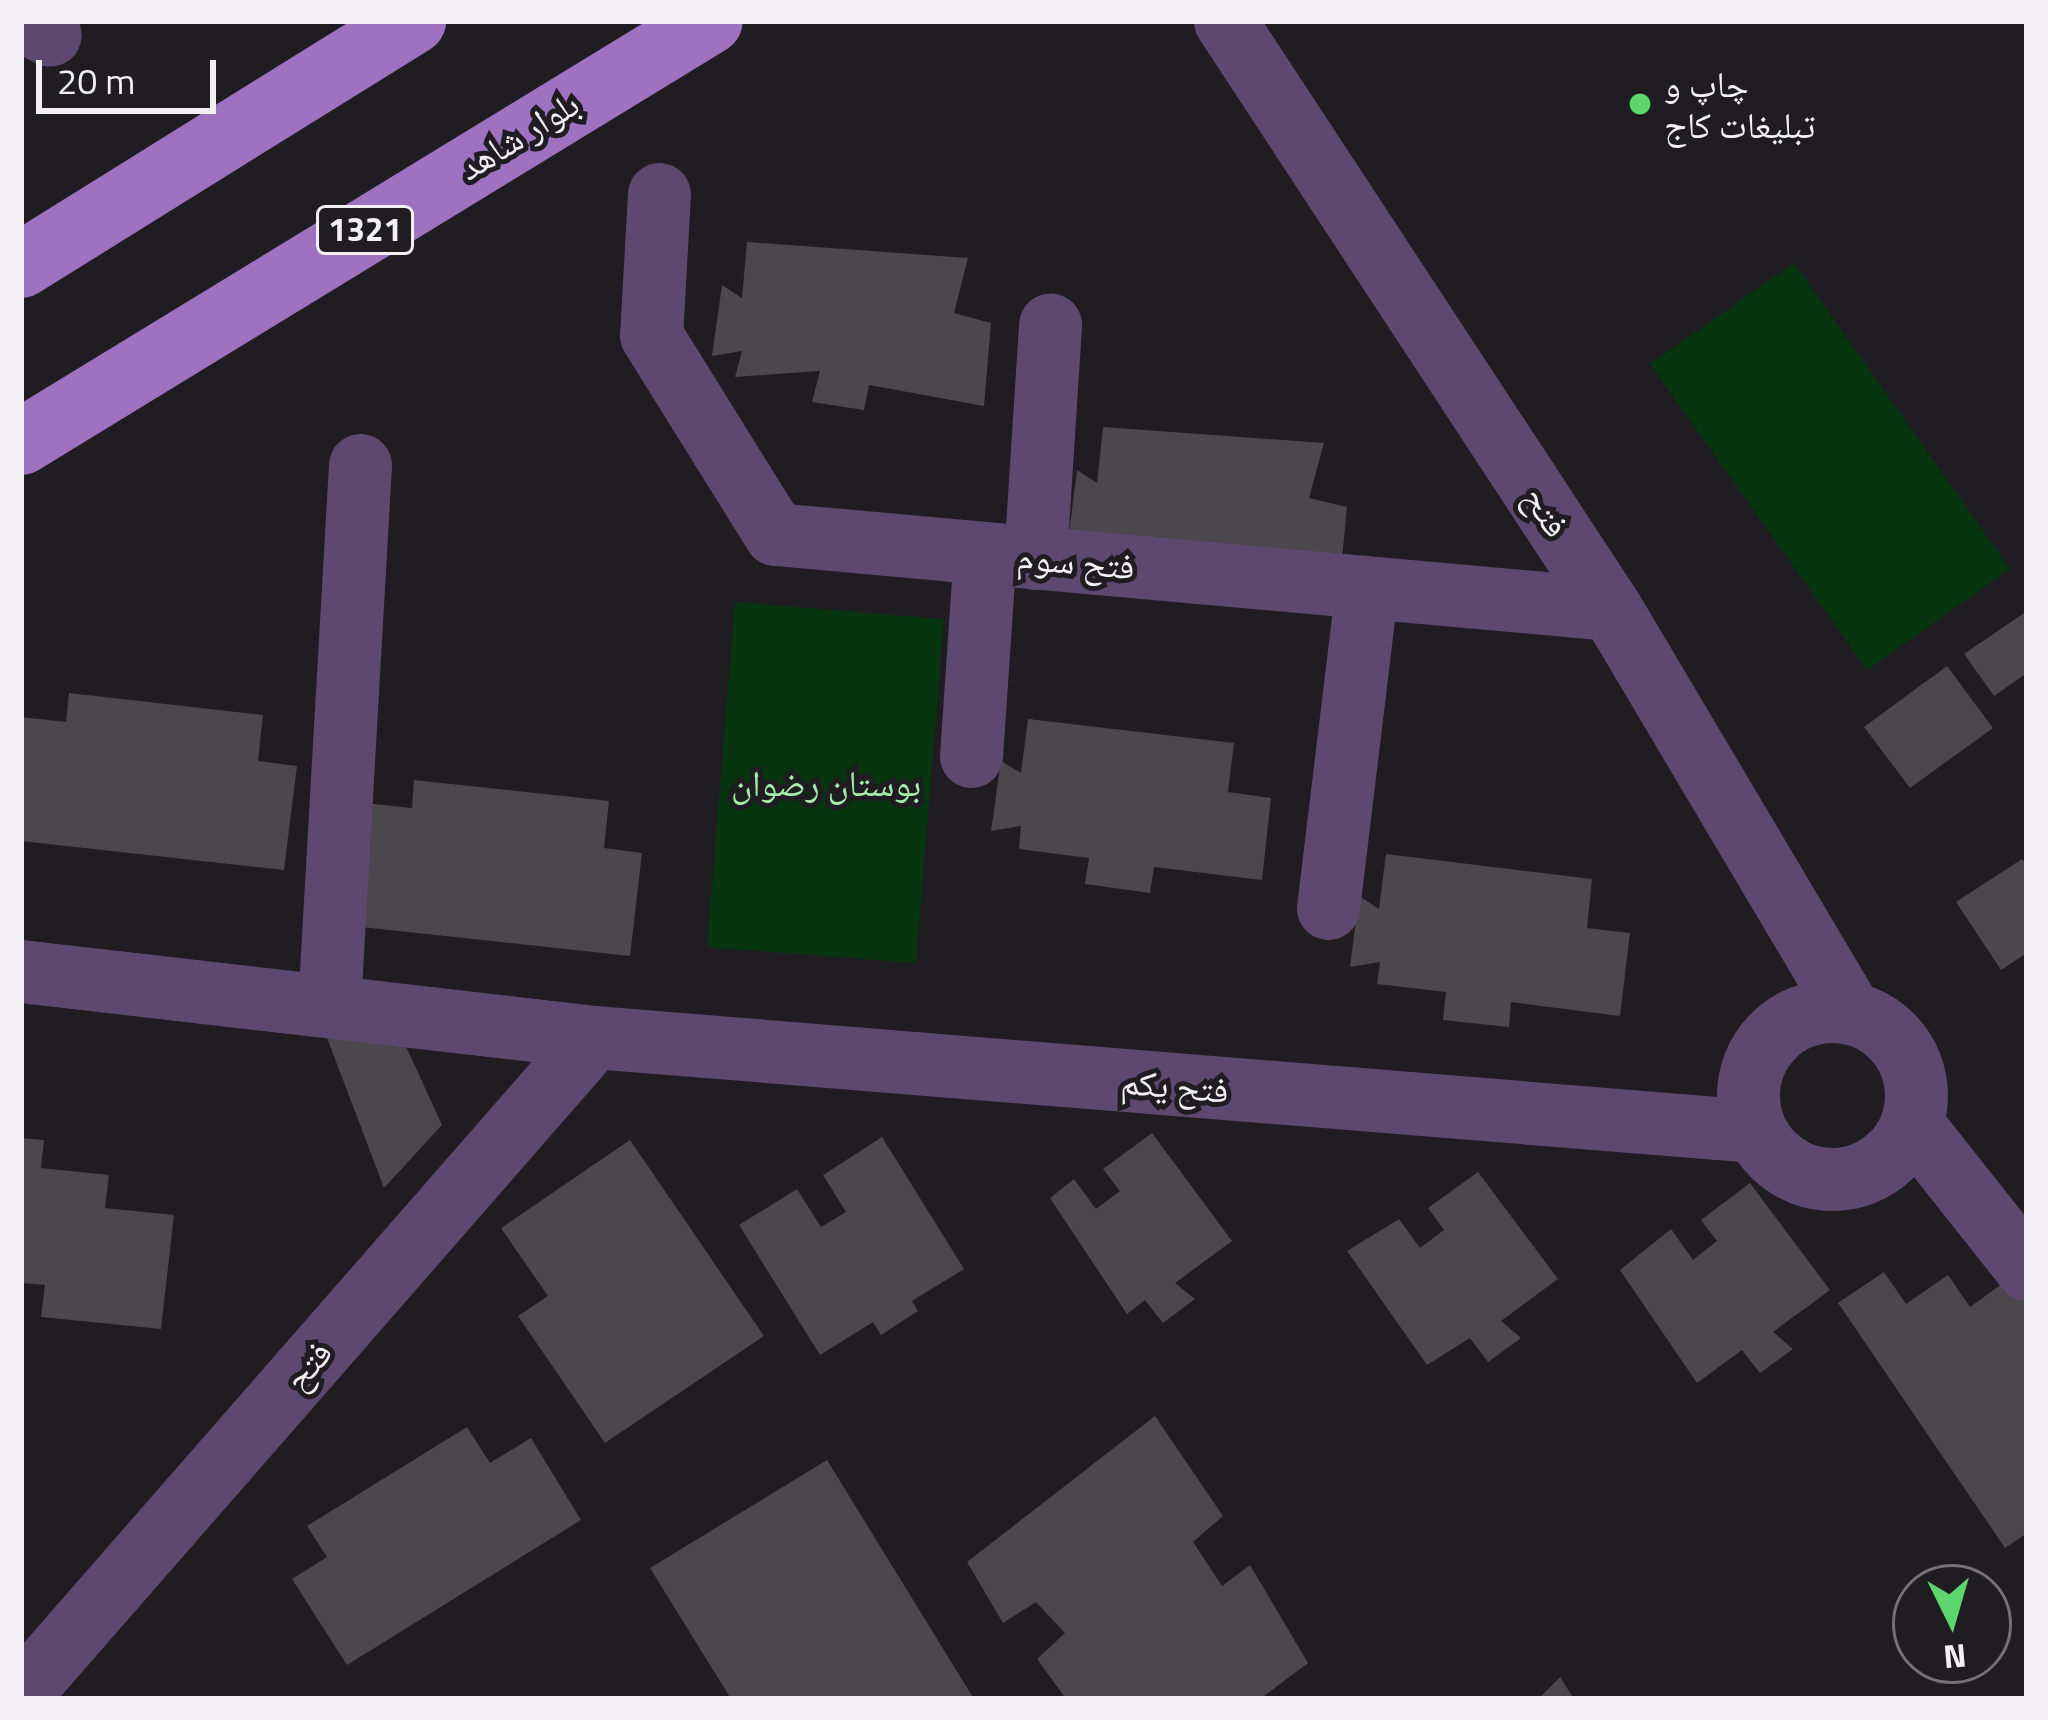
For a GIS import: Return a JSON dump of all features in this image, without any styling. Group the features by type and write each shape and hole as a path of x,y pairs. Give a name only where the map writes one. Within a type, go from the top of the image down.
{"main road":[{"path":"21,265 413,21"},
{"name":"بلوار شاهد","path":"21,442 710,21"}],"street":[{"name":"فتح","path":"1226,21 1611,609 1850,1012"},
{"name":"فتح سوم","path":"659,194 651,335 775,534 1611,609"},
{"path":"971,756 1050,324"},
{"path":"329,1006 359,465"},
{"path":"1328,908 1367,587"},
{"name":"فتح یکم","path":"21,971 594,1037 1755,1131"},
{"path":"1823,1011 1850,1012 1875,1022 1898,1042 1912,1066 1917,1095 1912,1124 1898,1149 1876,1167 1834,1178 1792,1170 1770,1154 1747,1106 1757,1054 1797,1018 1823,1011"},
{"name":"فتح","path":"21,1694 594,1037"},
{"path":"1912,1124 2027,1269"}],"green space":[{"path":"1794,263 2010,569 1867,670 1650,364"},
{"name":"بوستان رضوان","path":"735,602 944,619 916,963 707,947"}],"building":[{"path":"747,242 968,258 954,313 991,323 984,406 869,385 864,410 812,402 820,371 735,377 742,351 712,356 722,285 742,298"},
{"path":"1103,427 1324,443 1309,498 1347,507 1339,591 1068,541 1077,470 1097,483"},
{"path":"2027,611 2027,673 1994,696 1964,654"},
{"path":"1947,666 1993,728 1910,788 1864,727"},
{"path":"69,693 263,715 258,761 297,766 284,870 21,841 21,717 66,722"},
{"path":"1028,719 1234,743 1228,792 1271,798 1262,880 1154,867 1150,893 1085,884 1089,858 1019,849 1021,826 991,831 1001,761 1021,773"},
{"path":"414,780 609,801 604,848 642,853 630,956 352,926 365,803 412,808"},
{"path":"1386,854 1592,879 1587,928 1630,933 1620,1016 1511,1002 1509,1027 1443,1020 1446,992 1377,984 1380,962 1350,967 1359,896 1379,909"},
{"path":"2022,859 2027,866 2027,953 2001,970 1956,902"},
{"path":"321,1022 398,1029 442,1125 384,1188"},
{"path":"1152,1133 1232,1241 1175,1283 1195,1299 1163,1323 1145,1300 1127,1314 1050,1198 1074,1179 1096,1209 1120,1191 1103,1169"},
{"path":"882,1137 964,1269 912,1301 918,1311 881,1335 873,1322 820,1355 739,1225 797,1189 821,1227 846,1212 823,1175"},
{"path":"21,1138 44,1140 41,1168 109,1175 105,1208 174,1215 161,1329 41,1317 45,1285 21,1283"},
{"path":"630,1140 764,1336 605,1443 518,1316 548,1296 501,1228"},
{"path":"1478,1172 1558,1279 1501,1321 1521,1338 1488,1362 1470,1338 1427,1365 1347,1251 1399,1219 1420,1248 1444,1230 1428,1208"},
{"path":"1750,1183 1830,1290 1773,1332 1793,1349 1760,1373 1742,1350 1697,1383 1620,1270 1671,1229 1693,1260 1717,1241 1701,1220"},
{"path":"1884,1272 1906,1304 1948,1275 1970,1307 2006,1281 2027,1302 2027,1533 2005,1548 1838,1303"},
{"path":"1155,1416 1223,1516 1193,1542 1222,1586 1250,1565 1308,1663 1260,1699 1066,1699 1037,1659 1065,1633 1036,1602 1003,1623 967,1562"},
{"path":"467,1427 490,1463 531,1438 581,1520 347,1665 292,1579 327,1557 307,1526"},
{"path":"827,1460 974,1699 731,1699 650,1568"},
{"path":"1560,1677 1574,1699 1538,1699"}],"place":[{"name":"چاپ و تبلیغات کاج","path":"1640,104"}]}
